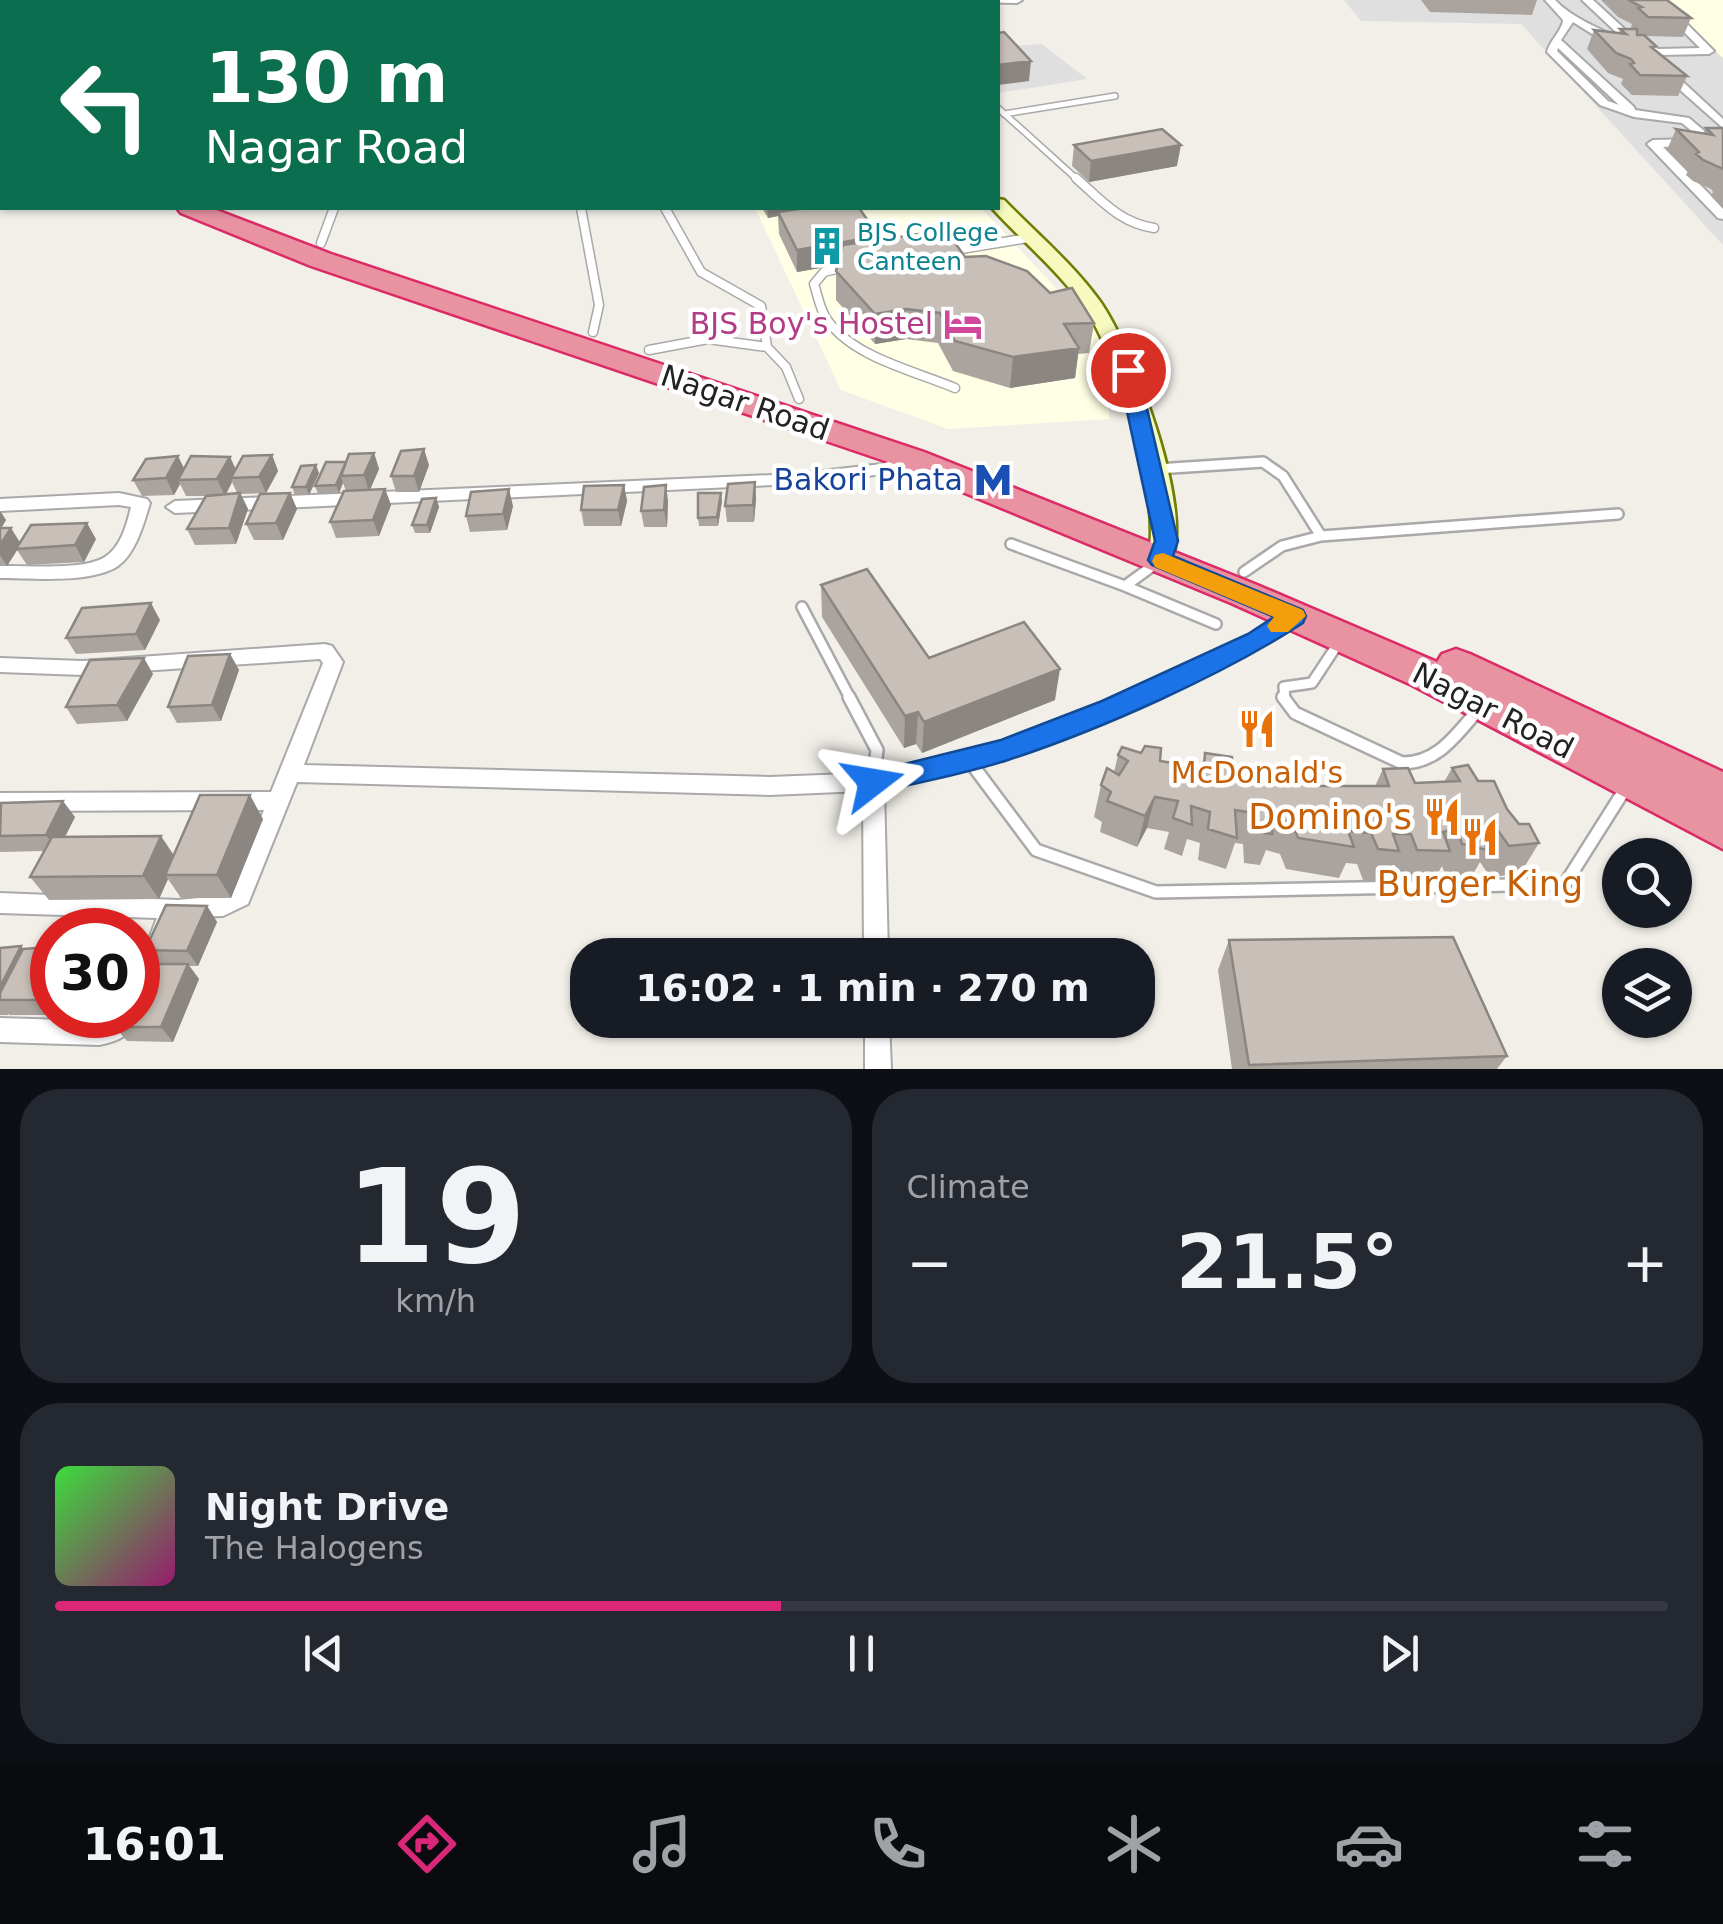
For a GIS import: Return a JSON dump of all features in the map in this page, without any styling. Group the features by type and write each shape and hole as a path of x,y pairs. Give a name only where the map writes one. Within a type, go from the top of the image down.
{"highway":[{"name":"Nagar Road","path":"195,210 321,260 912,459 1163,550 1244,572 1436,654 1723,792"},
{"name":"Nagar Road","path":"233,210 320,243 877,424 1163,550 1484,704 1723,830"}],"street":[{"path":"762,0 783,0"},
{"path":"1550,0 1601,35 1660,52 1709,51 1656,0"},
{"path":"1587,0 1717,115 1723,125"},
{"path":"1563,12 1568,26 1555,40 1552,52 1604,103 1634,114 1685,120 1723,153"},
{"path":"1653,116 1717,115"},
{"path":"1712,143 1652,144 1723,215"},
{"path":"1000,206 1090,304 1128,370 1152,470 1163,550"},
{"path":"175,507 795,480 884,469 912,459"},
{"path":"0,505 119,499 141,503 123,548 110,562 90,568 0,572"},
{"path":"290,773 770,786 873,782 1004,750 1111,708 1256,640 1294,616"},
{"path":"0,666 83,668 325,652 333,662 240,897 224,906 172,908 0,903"},
{"path":"873,782 876,938"},
{"path":"0,802 278,801"},
{"path":"160,945 172,908"},
{"path":"0,1030 30,1031"},
{"path":"877,1038 878,1069"}],"lane":[{"path":"530,0 538,0"},
{"path":"1004,114 1115,96"},
{"path":"1000,110 1117,215 1154,228"},
{"path":"320,243 333,210"},
{"path":"580,210 599,305 593,332"},
{"path":"666,210 702,272 761,306 767,347"},
{"path":"936,253 1028,238"},
{"path":"858,265 824,272 814,284 825,318 858,344 955,388"},
{"path":"649,350 695,338 722,337 767,347 786,367 800,399"},
{"path":"1152,470 1263,462 1283,476 1322,536"},
{"path":"1244,572 1282,546 1322,536 1618,514"},
{"path":"1011,544 1216,624"},
{"path":"1125,586 1163,550"},
{"path":"802,607 878,750 873,782"},
{"path":"1342,637 1312,683 1284,687 1282,696 1295,713 1414,765 1435,756 1484,704"},
{"path":"968,759 1036,850 1156,892 1565,884 1630,782"}],"shaded area":[{"path":"1344,0 1668,0 1723,48 1723,245 1521,24 1361,21"},
{"path":"1661,0 1723,0 1723,58 1677,17"},
{"path":"1042,44 1087,79 1000,93 1000,47"},
{"path":"756,210 983,210 1108,344 1109,419 948,429 841,390"}],"building":[{"path":"1628,0 1667,0 1691,18 1648,17 1638,8 1642,7"},
{"path":"1620,29 1637,29 1637,35 1644,35 1656,46 1651,47 1687,76 1640,75 1630,64 1634,63 1631,59 1616,53 1594,30 1626,34"},
{"path":"1004,32 1031,61 1000,65 1000,33"},
{"path":"1706,128 1723,128 1723,169 1703,160 1676,129 1713,135"},
{"path":"1162,129 1181,145 1091,161 1074,145"},
{"path":"860,210 879,236 797,250 778,212"},
{"path":"946,230 965,257 986,256 1027,271 1050,293 1072,288 1094,323 1064,324 1079,348 1013,357 955,341 940,313 906,309 875,314 836,271 843,245"},
{"path":"424,449 414,476 391,476 401,451"},
{"path":"374,453 364,475 341,476 349,454"},
{"path":"272,455 259,477 231,478 243,456"},
{"path":"178,456 166,478 133,480 146,459"},
{"path":"191,456 230,457 217,479 178,480"},
{"path":"326,462 346,462 336,485 315,486"},
{"path":"316,465 306,487 292,487 301,466"},
{"path":"755,482 753,505 725,506 728,484"},
{"path":"624,485 618,510 581,510 584,486"},
{"path":"666,485 664,510 641,511 644,487"},
{"path":"385,489 373,520 330,522 344,491"},
{"path":"509,489 503,514 466,516 471,492"},
{"path":"240,493 229,528 187,529 206,496"},
{"path":"290,493 276,523 246,524 260,494"},
{"path":"698,493 721,493 717,517 698,518"},
{"path":"436,498 427,525 412,525 422,499"},
{"path":"87,523 75,545 16,549 31,525"},
{"path":"0,528 11,528 0,545"},
{"path":"867,569 929,658 1024,622 1060,669 924,722 918,712 905,716 821,585"},
{"path":"151,603 136,634 66,638 82,608"},
{"path":"230,654 212,705 168,707 188,656"},
{"path":"144,658 117,705 66,707 90,660"},
{"path":"1145,746 1161,748 1160,761 1204,768 1205,753 1232,757 1233,774 1280,778 1282,764 1313,770 1316,786 1389,786 1383,769 1408,768 1415,783 1460,781 1452,768 1468,765 1478,781 1494,781 1507,809 1519,824 1529,824 1539,843 1509,846 1497,829 1480,830 1487,850 1462,844 1457,829 1443,832 1450,851 1417,850 1411,834 1393,834 1399,851 1378,849 1371,833 1348,831 1354,847 1298,838 1292,823 1273,818 1272,834 1256,832 1254,813 1235,810 1237,838 1208,829 1210,812 1191,806 1192,825 1173,818 1178,801 1155,797 1145,816 1107,801 1111,792 1101,785 1107,768 1119,775 1128,761 1118,755 1122,747 1141,753"},
{"path":"200,795 250,795 217,875 165,875"},
{"path":"63,801 46,835 0,836 1,803"},
{"path":"161,836 143,876 30,877 52,837"},
{"path":"166,905 207,906 187,951 160,950 160,918"},
{"path":"1453,937 1507,1056 1249,1065 1229,940"},
{"path":"21,946 0,987 0,948"},
{"path":"23,949 30,949 30,1000 0,1000 0,993"},
{"path":"160,964 188,964 161,1027"}],"slow traffic":[{"path":"1163,561 1294,616 1280,626"}],"place":[{"name":"BJS College Canteen","path":"827,246"},
{"name":"BJS Boy's Hostel","path":"963,324"},
{"name":"Bakori Phata","path":"993,480"},
{"name":"McDonald's","path":"1257,729"},
{"name":"Domino's","path":"1442,817"},
{"name":"Burger King","path":"1480,837"}],"route":[{"path":"873,782 1004,750 1111,708 1256,640 1294,616 1160,560 1166,541 1128,370"}]}
